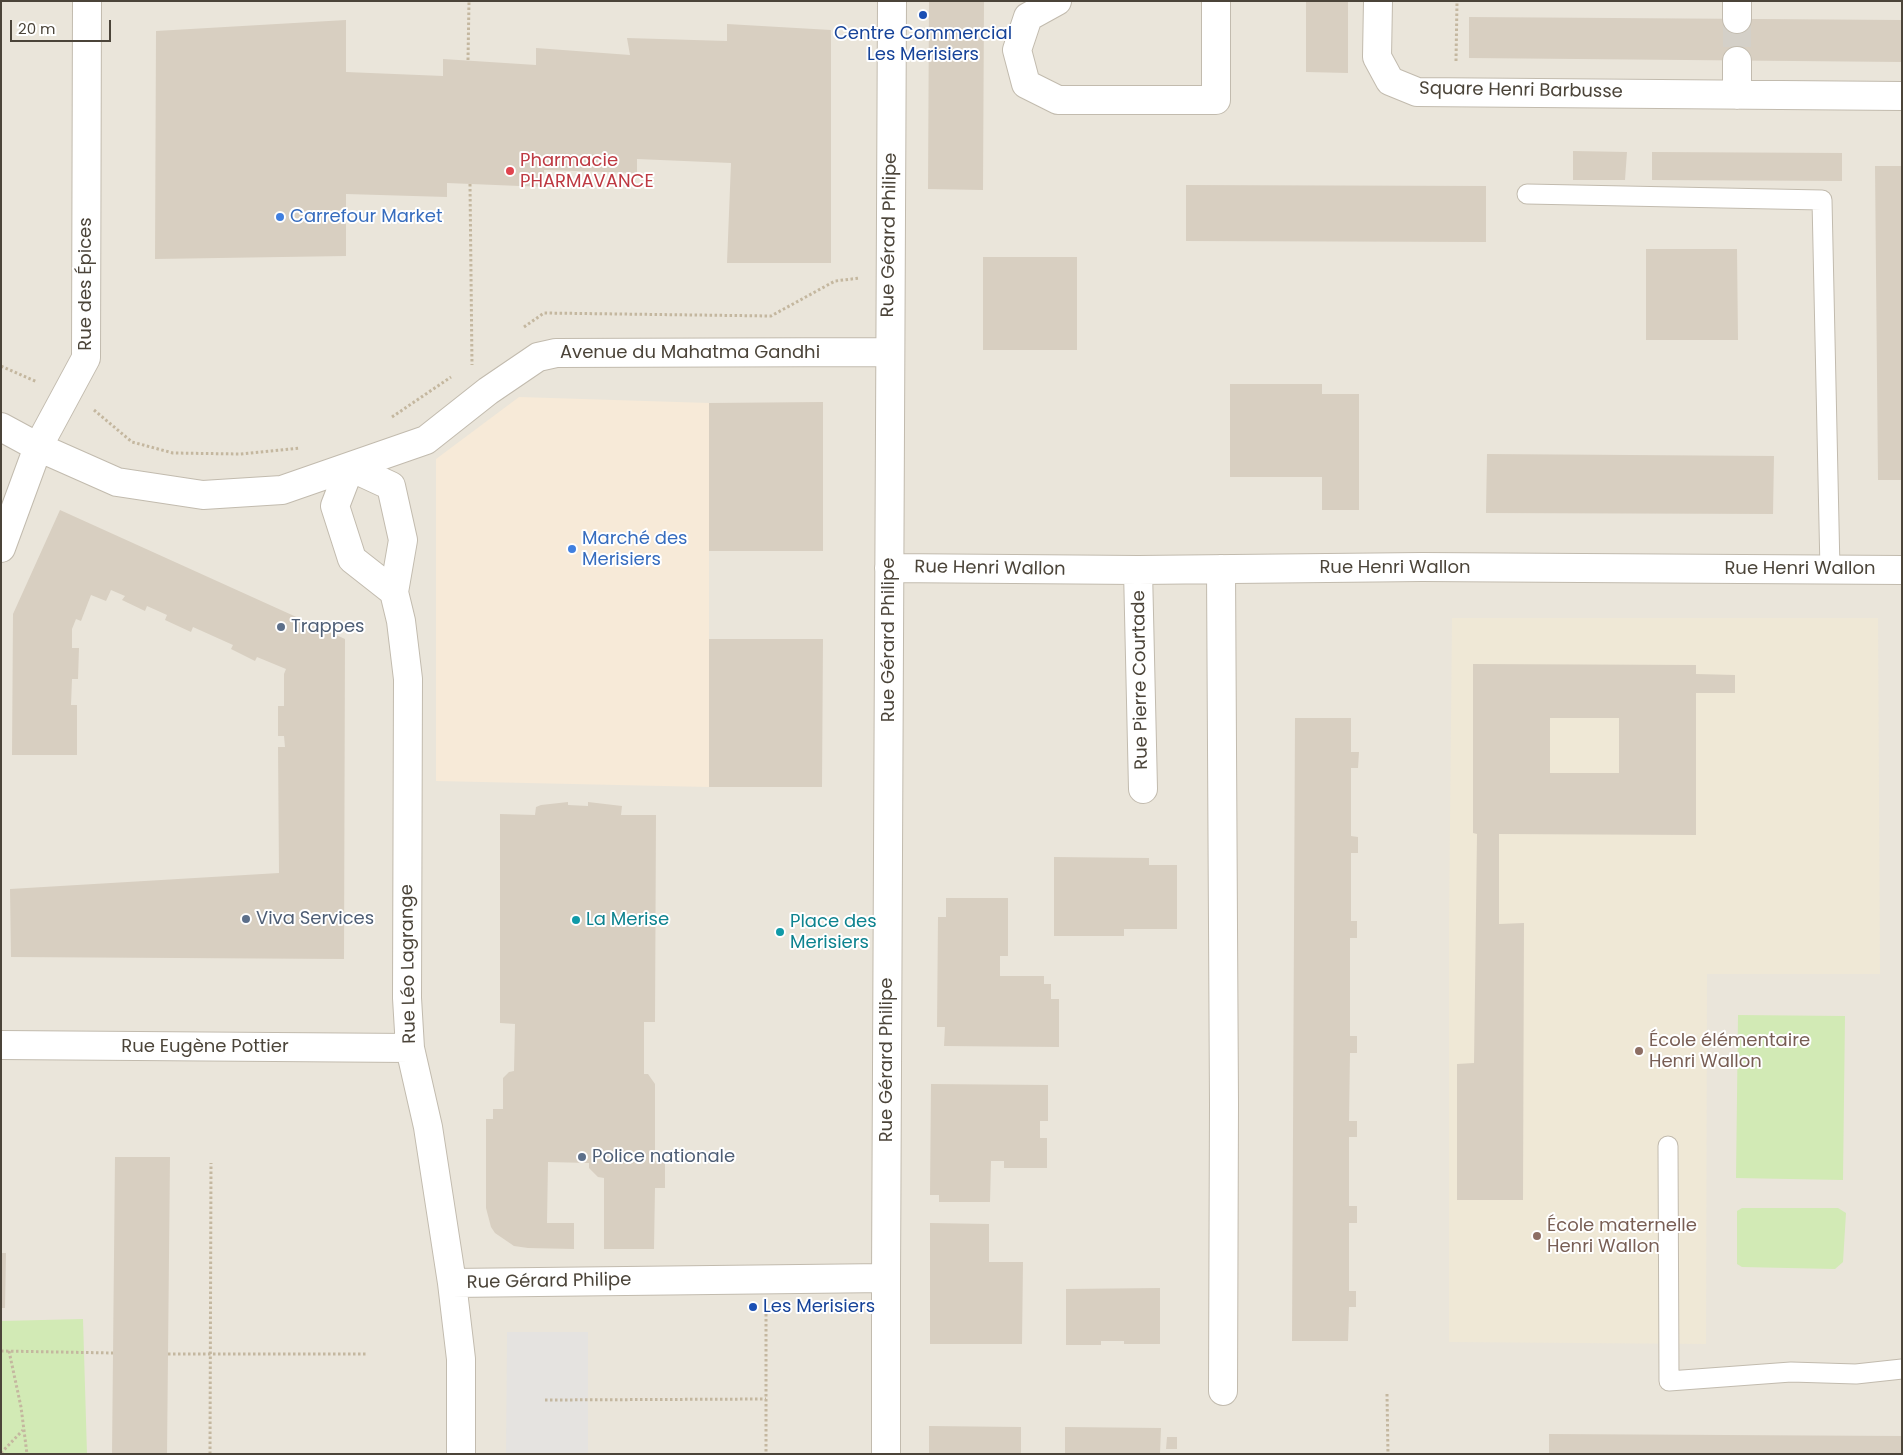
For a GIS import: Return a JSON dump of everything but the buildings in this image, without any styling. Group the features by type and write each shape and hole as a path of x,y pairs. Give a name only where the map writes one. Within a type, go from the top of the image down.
{"street":[{"name":"Rue des Épices","path":"1,548 38,447 86,358 87,1"},
{"name":"Rue Gérard Philipe","path":"886,1454 888,352 892,1"},
{"path":"1056,1 1028,17 1017,50 1026,84 1058,100 1216,100 1216,1"},
{"name":"Square Henri Barbusse","path":"1378,1 1377,57 1390,80 1417,92 1902,96"},
{"path":"1737,60 1737,95"},
{"name":"Avenue du Mahatma Gandhi","path":"1,427 38,447 117,482 203,495 282,490 426,440 488,391 538,357 556,353 888,352"},
{"path":"350,467 334,506 352,559 394,592"},
{"name":"Rue Léo Lagrange","path":"350,467 391,486 403,540 394,592 401,621 408,679 407,998 410,1048 428,1127 452,1283 461,1359 461,1454"},
{"name":"Rue Henri Wallon","path":"889,568 1138,570 1432,567 1902,570"},
{"path":"1221,569 1224,1104 1223,1391"},
{"name":"Rue Pierre Courtade","path":"1138,570 1143,789"},
{"name":"Rue Eugène Pottier","path":"1,1046 410,1048"},
{"name":"Rue Gérard Philipe","path":"452,1283 886,1278"}],"lane":[{"path":"1528,194 1822,200 1830,570"},
{"path":"1668,1146 1669,1381 1791,1372 1856,1374 1902,1370"}],"path":[{"path":"468,60 469,1"},
{"path":"1455,92 1457,1"},
{"path":"470,184 471,364 488,391"},
{"path":"1,366 67,394"},
{"path":"210,1454 211,1163"},
{"path":"766,1280 766,1454"},
{"path":"1,1350 113,1353"},
{"path":"9,1351 27,1454"},
{"path":"168,1354 366,1354"},
{"path":"1388,1394 1388,1454"},
{"path":"544,1400 766,1400"},
{"path":"1,1453 24,1430"}],"shaded area":[{"path":"1,1 1902,1 1902,1454 1,1454"},
{"name":"Marché des Merisiers","path":"519,397 709,403 709,787 436,781 436,459"},
{"name":"École élémentaire Henri Wallon","path":"1452,618 1878,618 1880,974 1707,974 1706,1344 1449,1342 1449,924"},
{"path":"507,1332 588,1332 588,1454 506,1454"}],"green space":[{"path":"1738,1015 1845,1016 1843,1180 1736,1178"},
{"path":"1742,1208 1838,1208 1846,1213 1843,1262 1835,1269 1742,1267 1737,1264 1737,1211"},
{"path":"83,1319 87,1454 1,1454 1,1321"}],"tunnel":[{"path":"1737,19 1737,61"}],"place":[{"name":"Centre Commercial Les Merisiers","path":"923,15"},
{"name":"Pharmacie PHARMAVANCE","path":"510,171"},
{"name":"Carrefour Market","path":"280,217"},
{"name":"Marché des Merisiers","path":"572,549"},
{"name":"Trappes","path":"281,627"},
{"name":"Viva Services","path":"246,919"},
{"name":"La Merise","path":"576,920"},
{"name":"Place des Merisiers","path":"780,932"},
{"name":"École élémentaire Henri Wallon","path":"1639,1051"},
{"name":"Police nationale","path":"582,1157"},
{"name":"École maternelle Henri Wallon","path":"1537,1236"},
{"name":"Les Merisiers","path":"753,1307"}]}
